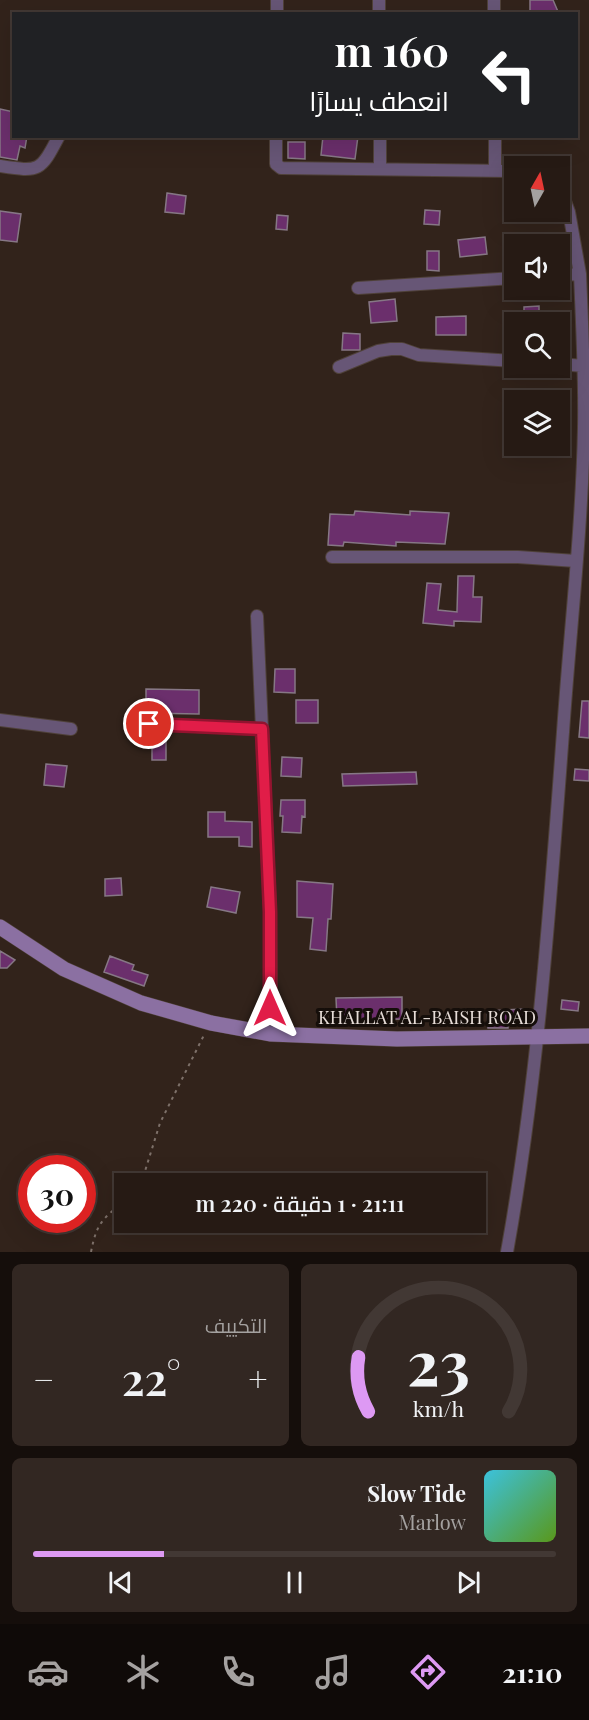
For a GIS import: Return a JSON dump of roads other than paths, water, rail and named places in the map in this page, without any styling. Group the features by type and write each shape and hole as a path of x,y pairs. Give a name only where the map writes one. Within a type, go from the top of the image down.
{"street":[{"path":"0,166 36,169 48,158 58,138"},
{"path":"276,138 276,164 279,167 504,170"},
{"path":"380,138 380,169"},
{"path":"495,138 495,170"},
{"path":"507,1252 520,1178 538,1038 586,431 580,274 570,218"},
{"path":"570,275 580,274"},
{"path":"358,288 504,279"},
{"path":"339,367 378,351 391,349 402,349 419,355 504,360"},
{"path":"570,365 584,366"},
{"path":"332,557 507,557 576,561"},
{"path":"257,616 270,912 271,1034"},
{"path":"0,720 71,729"},
{"path":"149,724 262,729"},
{"name":"KHALLAT AL-BAISH ROAD","path":"0,927 64,969 98,985 141,1002 211,1023 271,1034 397,1039 589,1036"}]}
